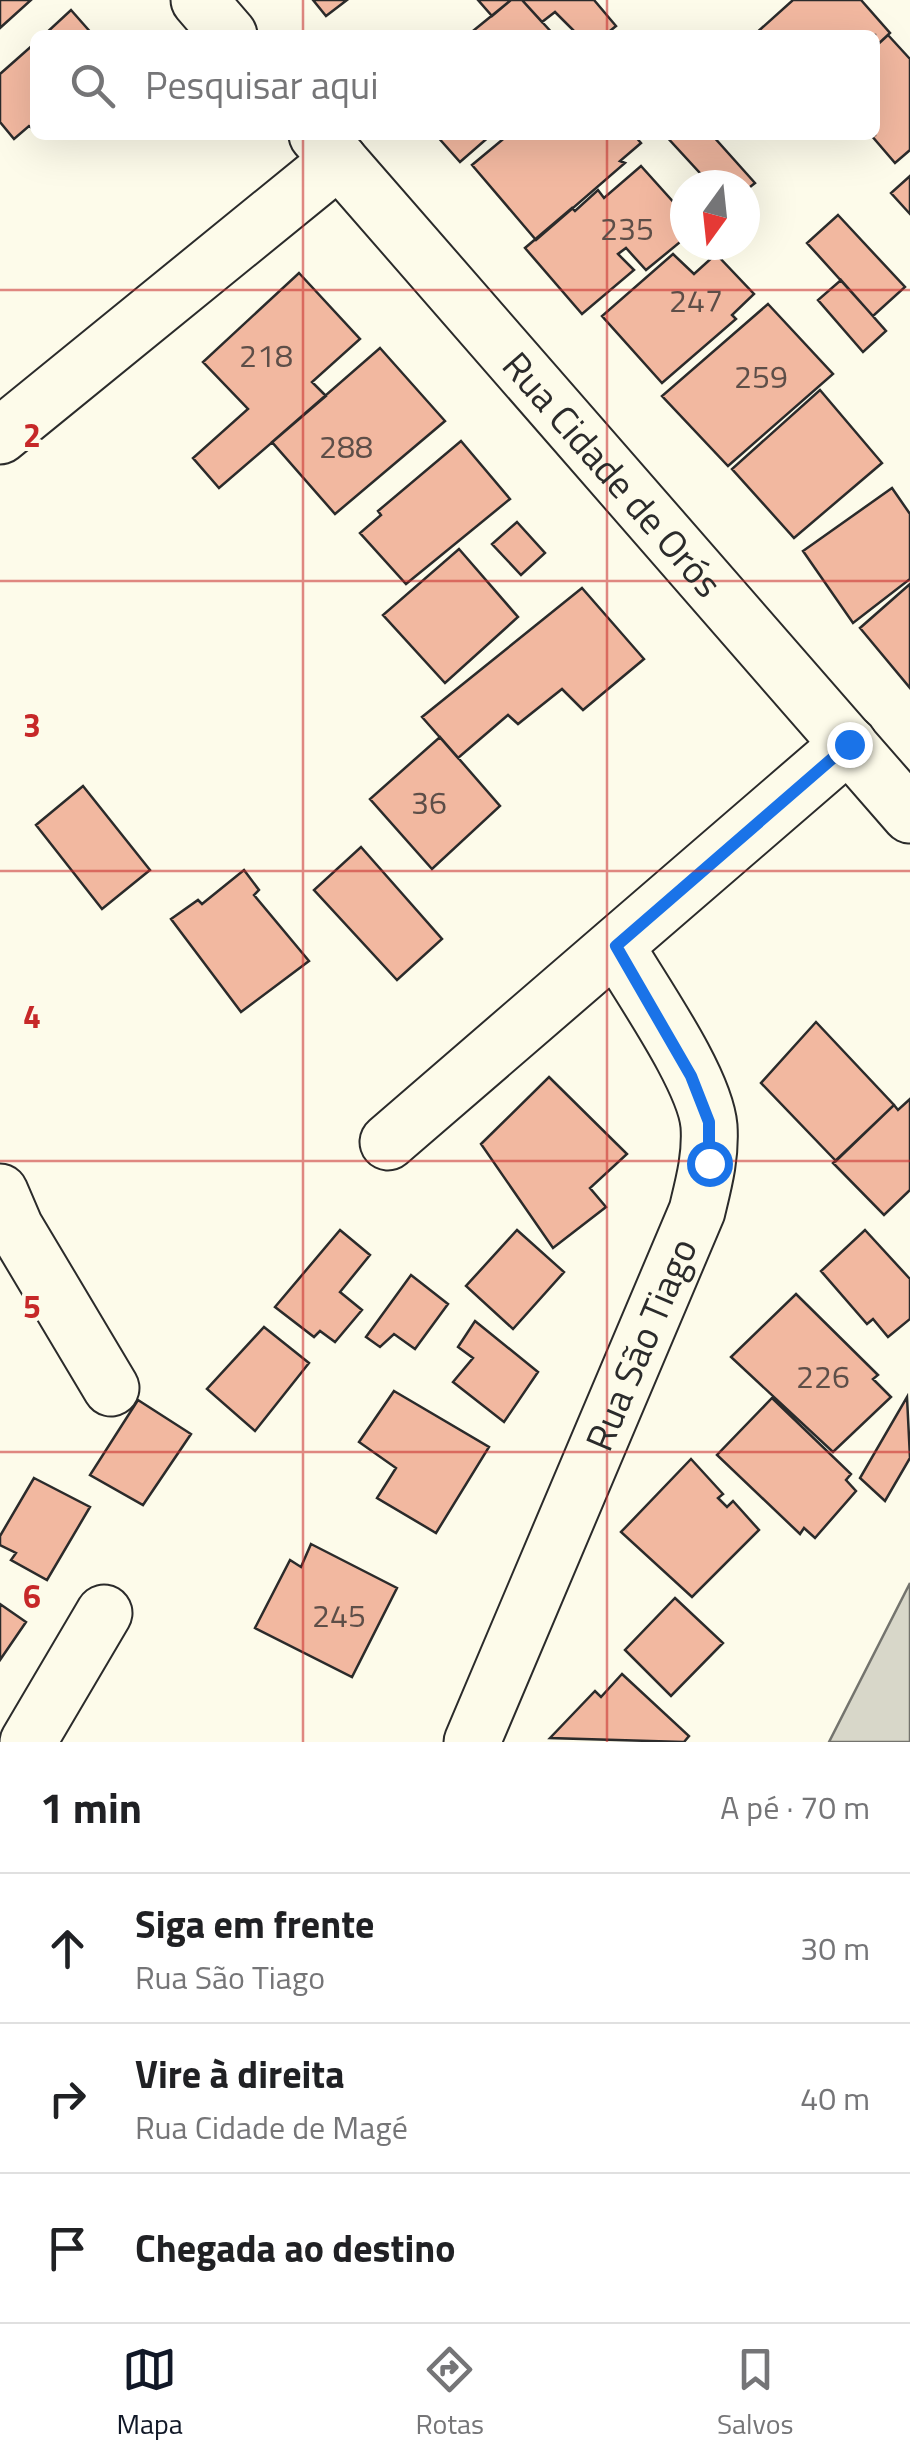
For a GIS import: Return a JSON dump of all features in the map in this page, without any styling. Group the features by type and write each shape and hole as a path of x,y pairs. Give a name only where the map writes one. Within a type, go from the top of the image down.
{"street":[{"path":"199,0 226,30"},
{"path":"0,436 328,148"},
{"name":"Rua Cidade de Orós","path":"328,148 910,815"},
{"path":"388,1142 849,744"},
{"name":"Rua São Tiago","path":"472,1742 697,1211 709,1163 709,1122 691,1076 616,946"},
{"path":"0,1192 14,1227 111,1388"},
{"path":"28,1742 104,1613"}],"shaded area":[{"path":"910,1583 910,1742 829,1742"}],"building":[{"path":"0,0 31,0 0,28"},
{"path":"313,0 347,0 326,16"},
{"path":"478,0 511,0 492,16"},
{"path":"511,0 522,0 549,30 474,30"},
{"path":"522,0 594,0 616,26 611,30 573,30 555,12 542,22"},
{"path":"793,0 861,0 890,33 880,42 880,30 760,30"},
{"path":"71,10 89,30 49,30"},
{"path":"888,35 910,59 910,150 895,163 875,140 880,140 880,42"},
{"path":"30,47 30,127 14,139 0,122 0,74"},
{"path":"440,140 485,140 460,162"},
{"path":"502,140 641,143 620,161 625,163 536,240 472,165"},
{"path":"670,140 716,140 743,170 697,170"},
{"path":"641,166 670,198 670,250 646,270 626,248 618,254 634,270 582,314 525,248 598,190 604,198"},
{"path":"910,176 910,214 891,193"},
{"path":"838,215 905,287 873,316 807,243"},
{"path":"670,257 694,274 709,260 722,260 754,294 732,315 736,319 662,383 602,316"},
{"path":"299,273 360,339 312,382 326,396 219,488 193,458 248,409 203,362"},
{"path":"841,280 886,331 863,352 818,300"},
{"path":"768,304 833,374 728,466 662,396"},
{"path":"380,348 445,421 335,514 272,442"},
{"path":"820,390 882,463 794,538 732,469"},
{"path":"461,441 510,499 406,584 360,533 381,515 378,511"},
{"path":"892,488 910,514 910,579 853,623 803,551"},
{"path":"517,522 545,553 521,575 492,544"},
{"path":"459,549 518,617 445,683 383,615"},
{"path":"910,584 910,688 860,628"},
{"path":"582,588 644,659 583,710 562,689 518,724 508,715 458,758 422,717"},
{"path":"440,737 500,806 432,869 370,799"},
{"path":"83,786 150,870 102,909 36,825"},
{"path":"361,847 442,939 397,980 314,890"},
{"path":"244,870 259,890 254,895 309,961 241,1012 171,919 198,900 202,904"},
{"path":"816,1022 894,1105 836,1161 761,1083"},
{"path":"549,1077 627,1154 590,1188 606,1207 553,1248 481,1144"},
{"path":"910,1099 910,1190 884,1215 833,1163 894,1105 898,1110"},
{"path":"340,1230 370,1255 340,1292 362,1310 335,1342 320,1331 314,1337 275,1307"},
{"path":"517,1230 564,1272 513,1329 466,1286"},
{"path":"865,1230 910,1279 910,1319 888,1337 873,1319 867,1324 821,1271"},
{"path":"411,1275 448,1304 415,1349 394,1334 380,1347 366,1337"},
{"path":"796,1294 878,1375 873,1379 891,1397 833,1452 731,1357"},
{"path":"475,1321 538,1372 504,1422 453,1382 473,1358 458,1347"},
{"path":"264,1327 309,1363 255,1431 207,1389"},
{"path":"394,1391 489,1447 436,1533 377,1498 396,1468 359,1442"},
{"path":"907,1397 910,1458 885,1501 860,1478"},
{"path":"772,1398 851,1474 846,1480 856,1491 815,1538 804,1528 800,1534 717,1455"},
{"path":"138,1400 191,1434 143,1505 90,1475"},
{"path":"691,1459 723,1494 718,1498 727,1507 733,1501 759,1530 692,1597 621,1532"},
{"path":"34,1478 90,1507 47,1580 11,1560 16,1553 0,1545 0,1536"},
{"path":"311,1544 397,1588 352,1677 255,1628 290,1560 301,1567"},
{"path":"675,1598 723,1643 671,1696 625,1650"},
{"path":"0,1604 26,1622 0,1660"},
{"path":"622,1674 689,1736 684,1742 550,1738 595,1691 601,1697"}],"route":[{"path":"709,1163 709,1122 691,1076 616,946 849,744"}]}
